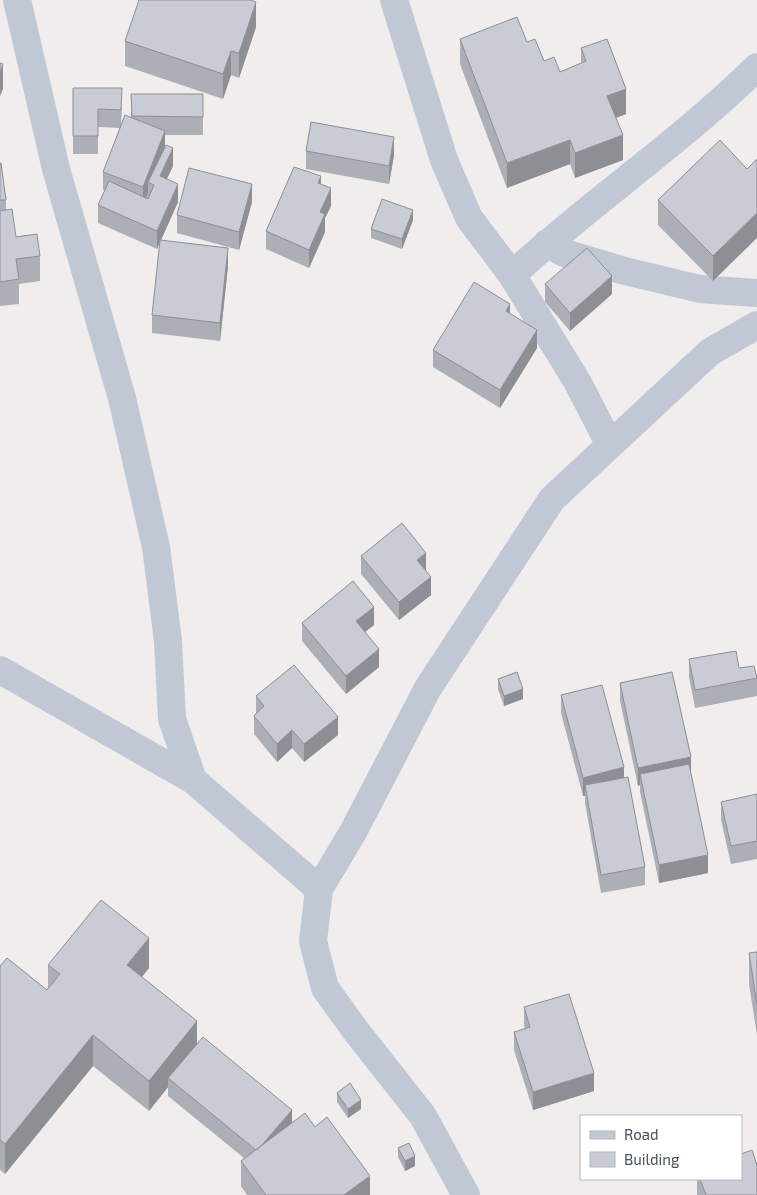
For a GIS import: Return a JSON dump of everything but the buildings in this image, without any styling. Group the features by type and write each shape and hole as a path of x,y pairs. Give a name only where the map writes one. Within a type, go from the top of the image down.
{"street":[{"path":"17,0 56,169 122,398 156,547 168,641 172,719 193,780"},
{"path":"394,0 444,160 465,210 512,275 578,383 610,445"},
{"path":"512,275 546,243 727,96 757,67"},
{"path":"546,243 564,253 625,271 700,289 757,293"},
{"path":"466,1195 423,1116 356,1031 325,988 313,941 319,888 353,832 428,688 552,500 710,352 757,325"},
{"path":"0,670 193,780 319,888"}]}
